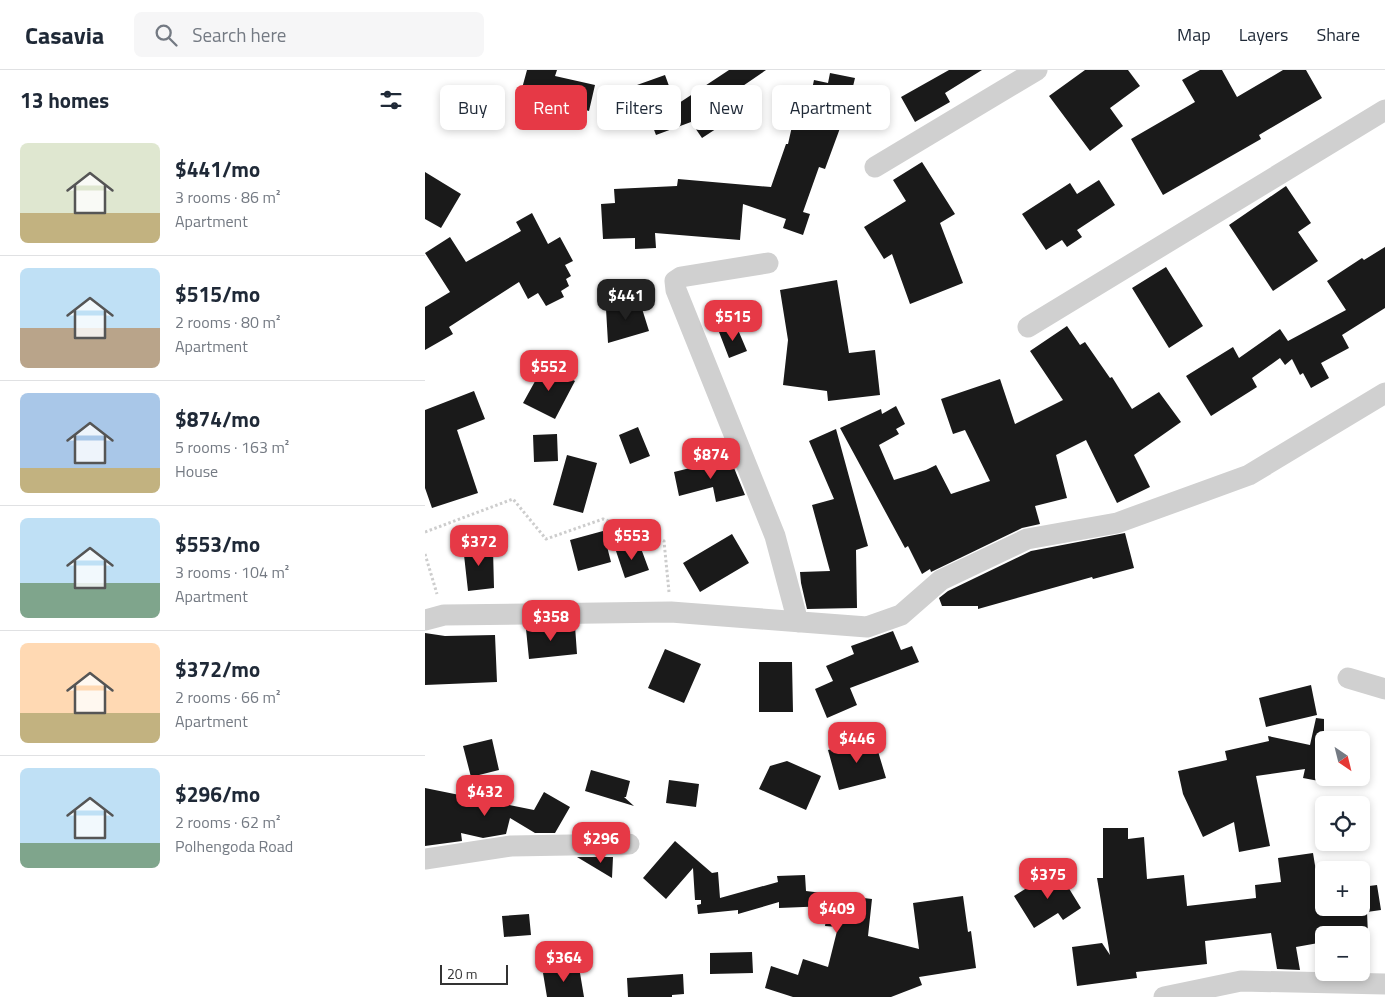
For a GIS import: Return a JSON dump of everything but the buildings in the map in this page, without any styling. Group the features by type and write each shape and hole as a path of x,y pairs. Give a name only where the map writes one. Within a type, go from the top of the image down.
{"street":[{"path":"875,168 1037,70"},
{"path":"1028,327 1385,110"},
{"path":"768,263 681,277 675,281 676,290 775,536 798,622"},
{"path":"434,618 671,612 867,627 901,615 941,580 1027,539 1117,523 1249,475 1385,393"},
{"path":"1348,678 1385,689"},
{"path":"425,859 511,846 629,844"},
{"path":"1165,997 1241,981 1385,984"}],"path":[{"path":"425,532 513,500 546,539 603,519 664,541 671,612"},
{"path":"425,554 434,618"}]}
